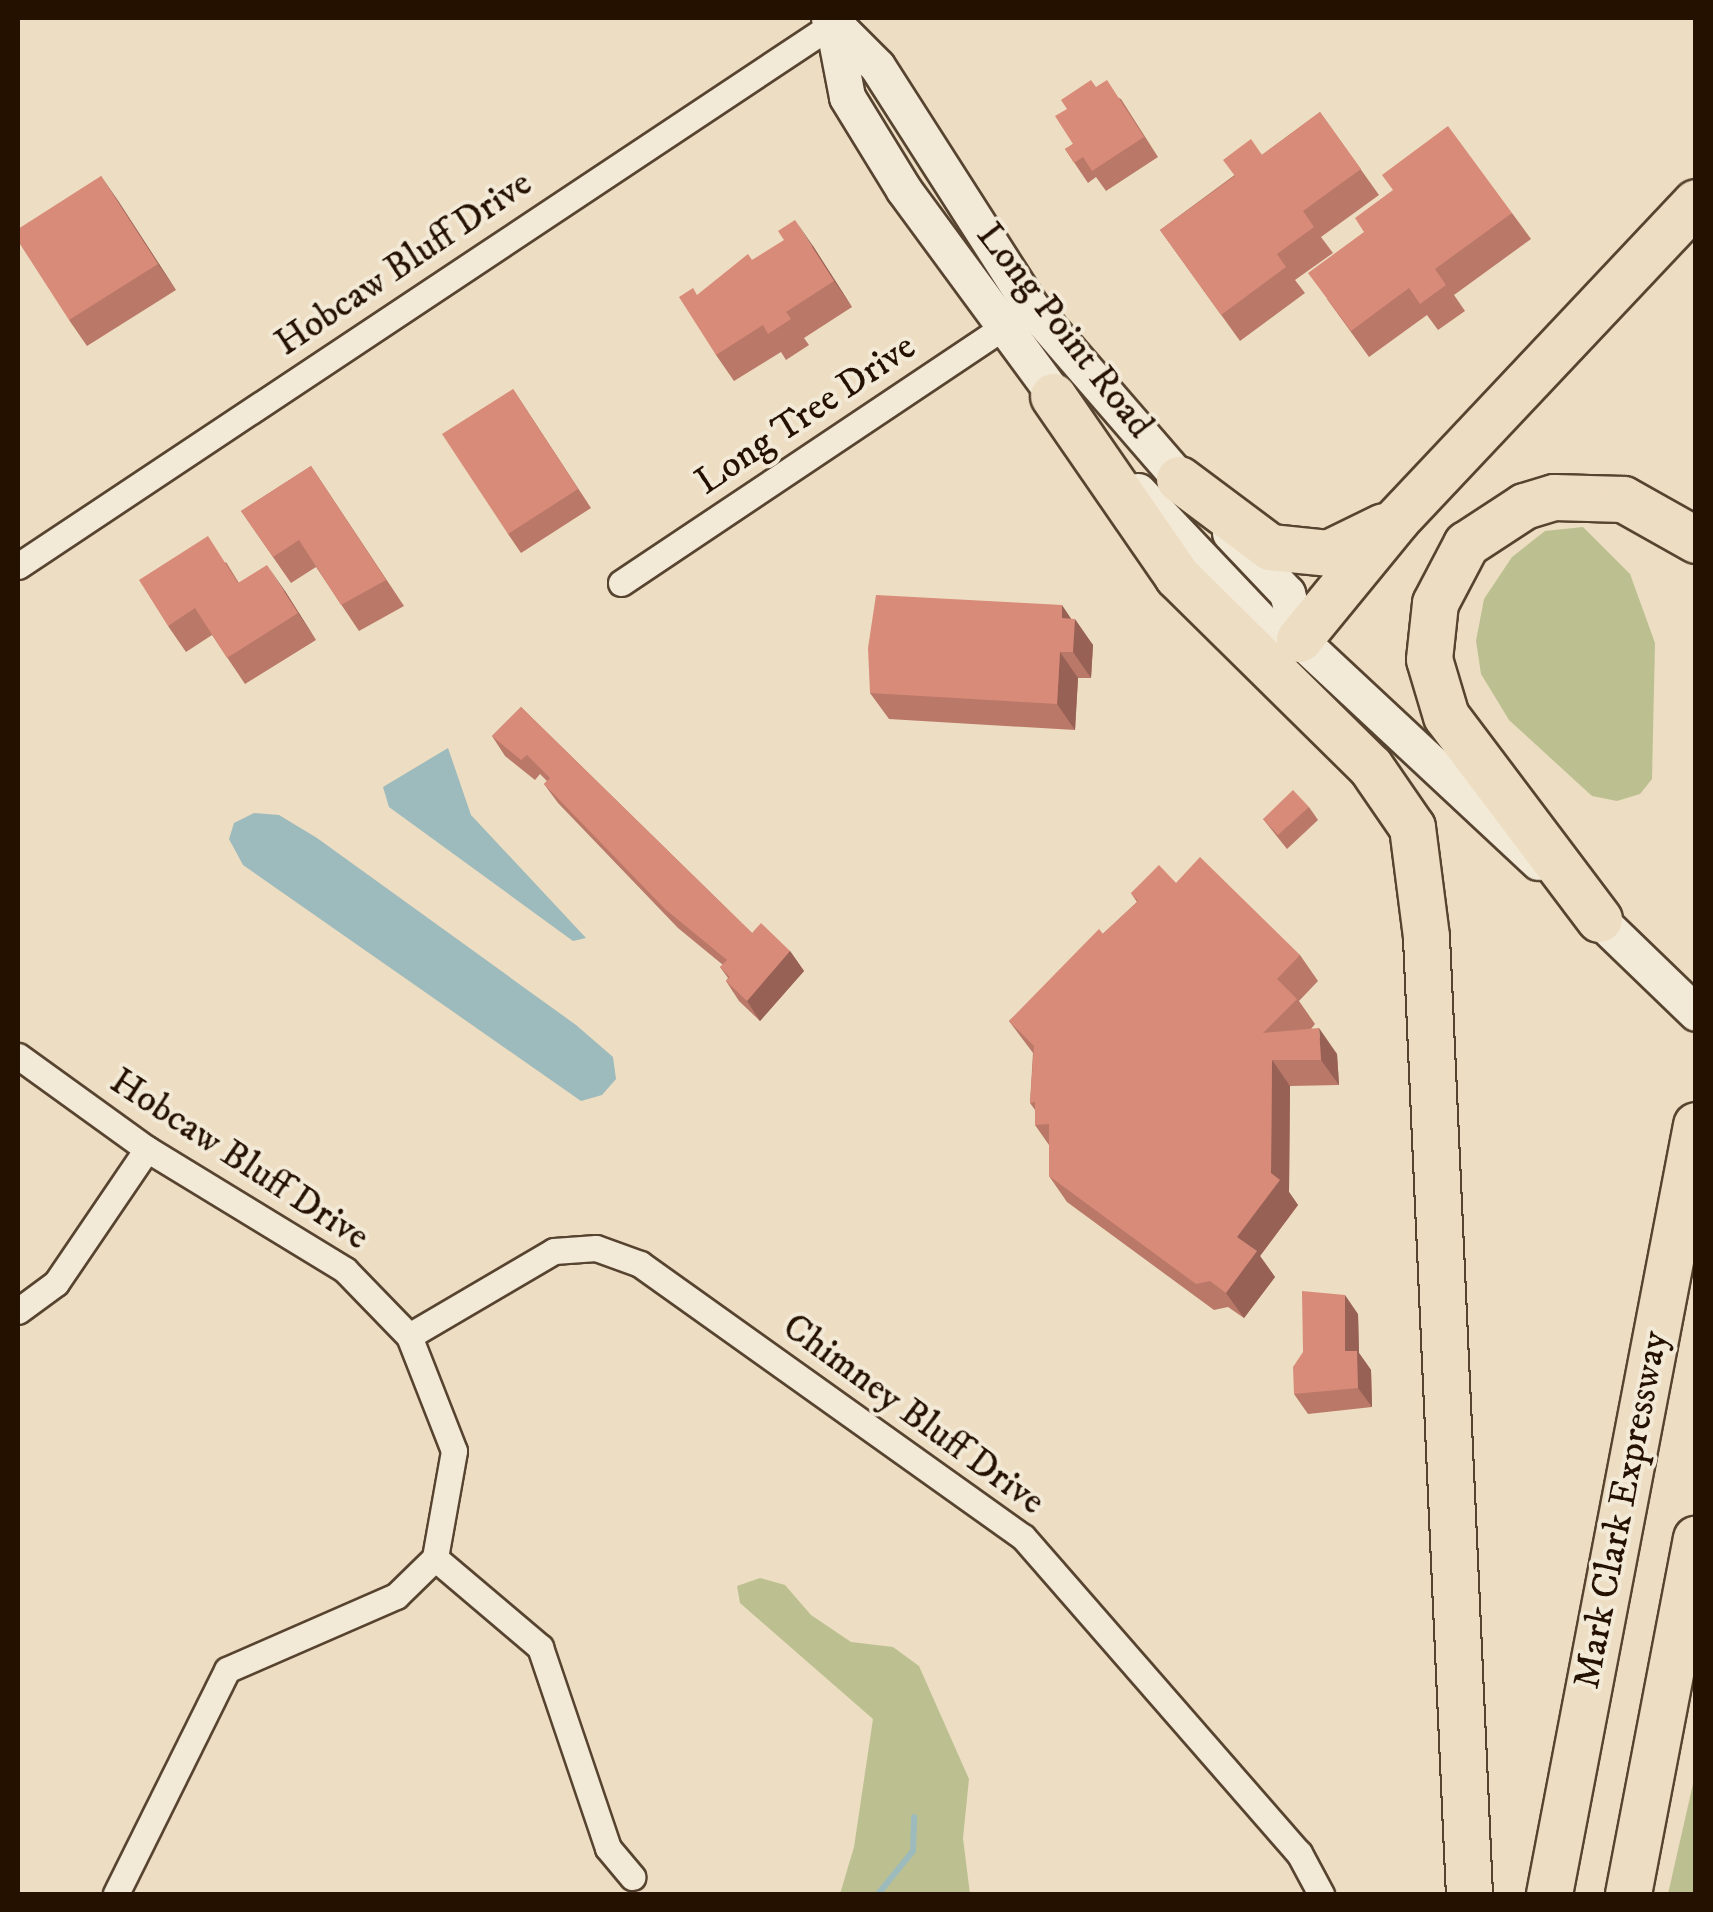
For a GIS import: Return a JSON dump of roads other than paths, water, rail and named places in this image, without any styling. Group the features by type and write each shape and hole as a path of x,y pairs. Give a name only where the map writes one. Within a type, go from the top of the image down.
{"highway":[{"path":"1299,638 1398,518 1696,202"},
{"path":"1053,396 1177,576 1370,766 1412,827 1426,937 1469,1894"},
{"path":"1179,480 1270,547 1328,553 1398,518"},
{"path":"1598,919 1446,716 1430,659 1434,603 1466,544 1524,506 1554,498 1623,499 1696,540"},
{"name":"Mark Clark Expressway","path":"1549,1894 1692,1145"},
{"name":"Mark Clark Expressway","path":"1628,1894 1696,1538"}],"main road":[{"name":"Long Point Road","path":"831,20 877,66 1032,307 1179,480 1286,593 1299,638"},
{"name":"Long Point Road","path":"831,20 848,98 1002,328 1053,396 1265,626 1299,638 1696,1013"}],"street":[{"name":"Hobcaw Bluff Drive","path":"18,566 831,20"},
{"name":"Long Tree Drive","path":"621,583 1032,307"},
{"name":"Hobcaw Bluff Drive","path":"18,1056 147,1149 346,1270 409,1336 454,1451 435,1558"},
{"path":"18,1311 56,1283 147,1149"},
{"name":"Chimney Bluff Drive","path":"409,1336 554,1251 596,1248 640,1264 1023,1538 1299,1853 1321,1894"},
{"path":"118,1894 227,1670 396,1596 435,1558 540,1647 608,1848 632,1877"}],"water":[{"path":"448,748 471,815 586,938 573,941 389,807 383,787"},
{"path":"254,813 279,815 317,838 576,1025 613,1057 616,1079 602,1095 581,1101 243,865 229,839 234,823"}],"waterway":[{"path":"878,1894 913,1851 914,1817"}]}
